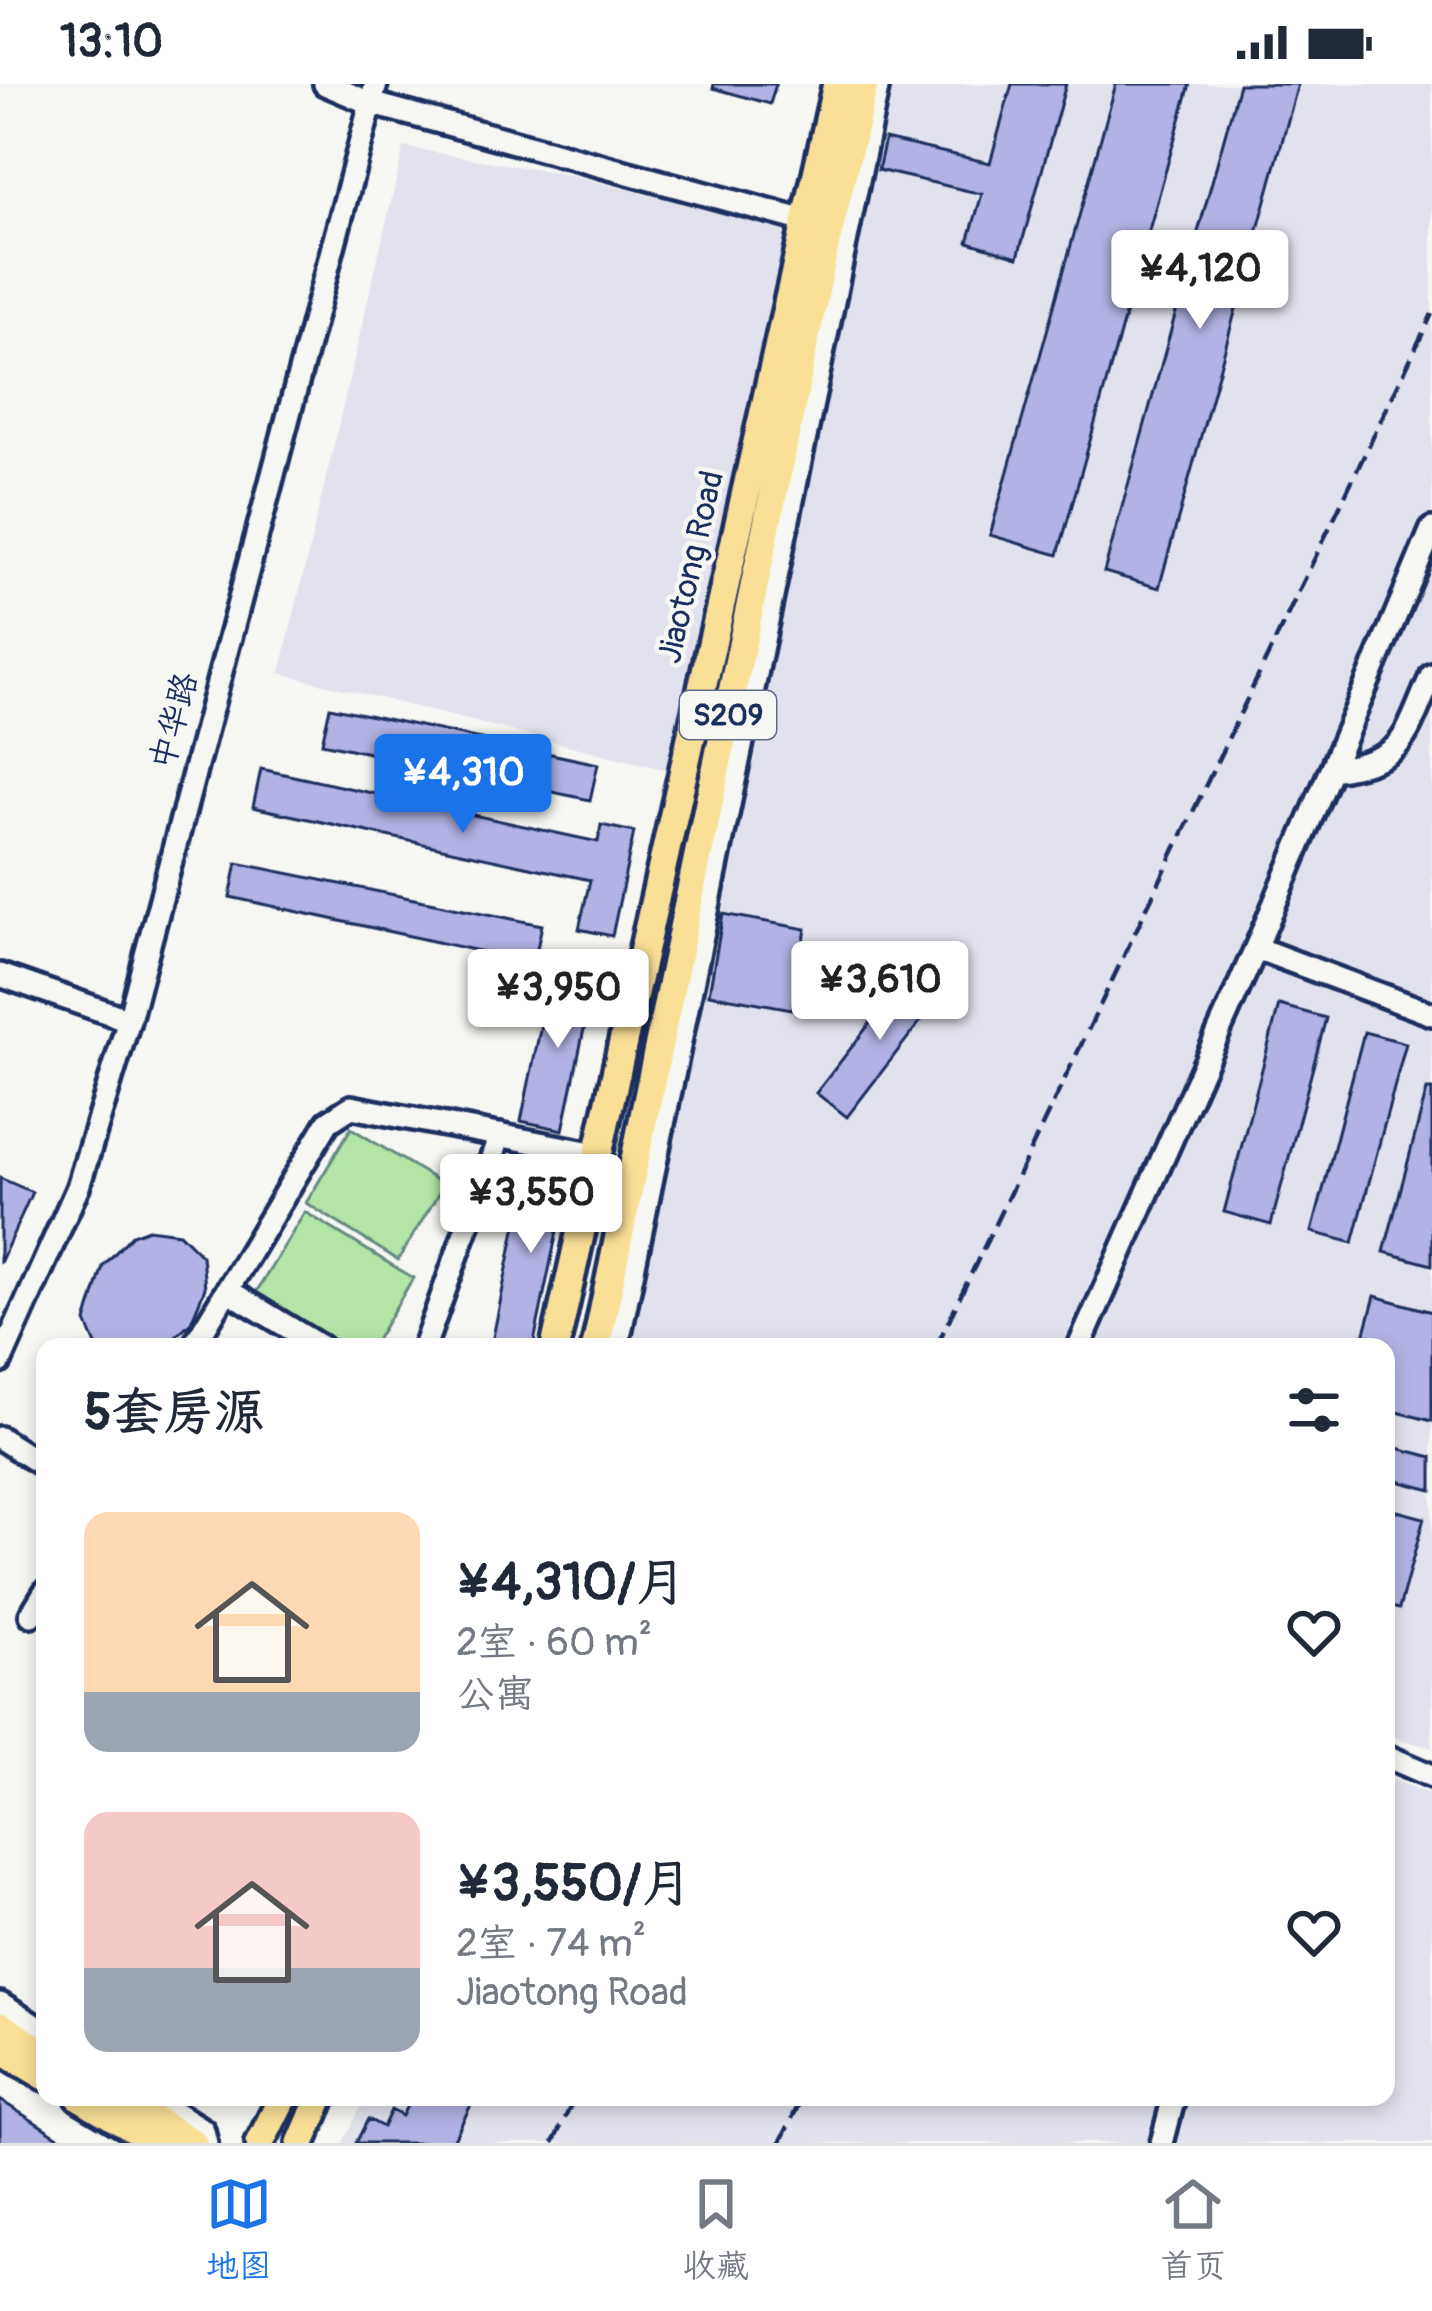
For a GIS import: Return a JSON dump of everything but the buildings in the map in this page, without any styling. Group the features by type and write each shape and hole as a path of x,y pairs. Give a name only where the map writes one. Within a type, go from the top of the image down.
{"main road":[{"name":"Jiaotong Road","path":"598,1338 817,224 837,84"},
{"name":"Jiaotong Road","path":"557,1338 817,224 864,84"},
{"path":"0,2026 36,2048"},
{"path":"0,2049 36,2071"},
{"path":"95,2106 157,2143"},
{"path":"132,2106 193,2143"},
{"path":"260,2143 278,2106"},
{"path":"301,2143 317,2106"}],"street":[{"path":"325,84 373,93 817,224"},
{"path":"619,1338 878,84"},
{"name":"中华路","path":"0,1362 78,1187 129,1020 373,93"},
{"path":"1083,1338 1333,770 1432,529"},
{"path":"1333,770 1376,764 1398,749 1432,675"},
{"path":"1256,948 1432,1014"},
{"path":"0,975 129,1020"},
{"path":"199,1338 328,1122 351,1107 597,1154"},
{"path":"427,1338 500,1136"},
{"path":"227,1290 306,1338"},
{"path":"0,1438 36,1461"},
{"path":"31,1615 36,1607"},
{"path":"1395,1760 1432,1775"},
{"path":"0,2004 36,2026"},
{"path":"164,2106 203,2130 206,2143"},
{"path":"1162,2143 1172,2106"}],"shaded area":[{"path":"855,84 1432,84 1432,1748 1395,1738 1395,1338 621,1338 726,785 280,673 404,147 575,176 830,242"},
{"path":"1395,1781 1432,1795 1432,2143 343,2143 362,2106 1395,2106"}],"green space":[{"path":"351,1128 444,1185 398,1260 306,1203"},
{"path":"305,1212 413,1278 377,1338 327,1338 255,1294"}],"railway":[{"path":"940,1338 1432,314"},
{"path":"553,2143 571,2106"},
{"path":"780,2143 798,2106"}]}
